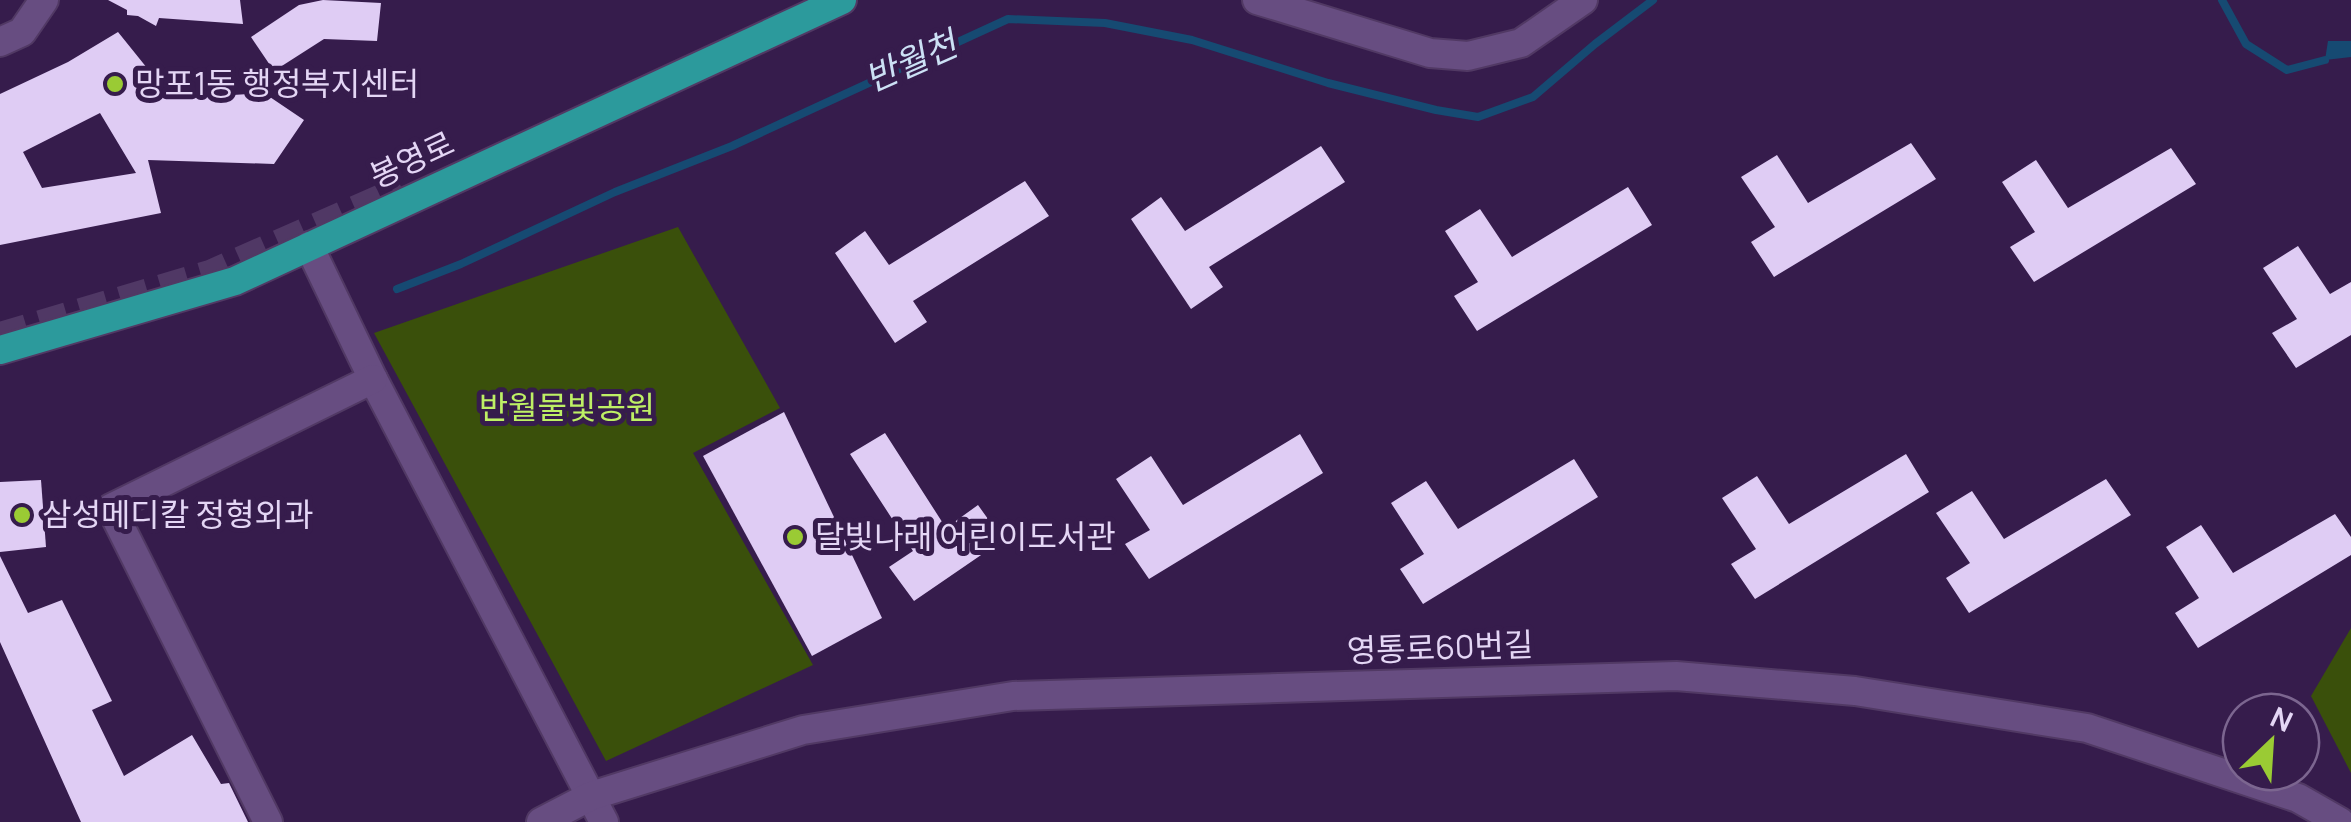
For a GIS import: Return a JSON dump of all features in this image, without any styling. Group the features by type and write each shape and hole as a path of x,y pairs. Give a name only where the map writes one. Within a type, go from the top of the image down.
{"highway":[{"name":"봉영로","path":"0,350 235,281 842,0"}],"street":[{"path":"0,42 22,32 44,0"},
{"path":"1256,0 1430,53 1468,56 1521,43 1583,0"},
{"path":"309,246 372,379 604,822"},
{"path":"268,822 110,508 372,379"},
{"name":"영통로60번길","path":"541,822 590,796 803,730 1013,696 1676,676 1855,692 2087,728 2298,798 2340,822"}],"green space":[{"name":"반월물빛공원","path":"678,227 780,408 693,453 813,665 606,761 374,333"},
{"path":"2351,628 2351,773 2321,715 2321,692 2313,692"}],"water":[{"path":"2328,41 2351,41 2351,57 2325,60"}],"building":[{"path":"108,0 240,0 243,24 159,18 156,26 127,15 127,10"},
{"path":"323,0 381,3 377,41 324,39 274,71 251,37 299,5"},
{"path":"118,32 172,99 264,93 304,120 274,164 148,160 161,213 0,245 0,94 68,62","holes":["100,113 136,173 42,188 23,152"]},
{"path":"1911,143 1936,179 1774,277 1751,242 1775,227 1741,177 1777,155 1808,203"},
{"path":"1321,146 1345,182 1209,267 1223,287 1191,309 1131,219 1161,197 1185,231"},
{"path":"2171,148 2196,184 2034,282 2010,247 2035,232 2002,182 2036,160 2068,208"},
{"path":"1025,181 1049,216 913,301 927,322 895,343 835,253 865,231 889,265"},
{"path":"1628,187 1652,225 1477,331 1454,296 1478,282 1445,231 1480,209 1512,257"},
{"path":"2298,246 2330,294 2351,282 2351,335 2296,368 2272,333 2297,319 2263,268"},
{"name":"달빛나래 어린이도서관","path":"784,412 882,618 812,656 703,456"},
{"path":"885,433 946,528 978,505 1003,540 914,601 889,567 913,551 850,454"},
{"path":"1300,434 1323,473 1149,579 1125,544 1150,530 1116,479 1151,456 1183,505"},
{"path":"1906,454 1929,492 1755,599 1731,564 1756,549 1722,498 1757,476 1789,524"},
{"path":"1574,459 1598,497 1423,604 1400,569 1424,554 1391,503 1426,481 1458,529"},
{"path":"2106,479 2131,515 1969,613 1946,578 1970,563 1936,513 1972,491 2004,539"},
{"name":"삼성메디칼 정형외과","path":"41,480 46,547 0,552 0,482"},
{"path":"2335,514 2351,537 2351,555 2198,648 2175,613 2199,598 2166,547 2201,525 2233,573"},
{"path":"0,556 28,613 62,600 112,701 92,710 124,776 192,735 221,784 229,783 248,822 81,822 0,642"}],"waterway":[{"name":"반월천","path":"397,289 461,264 615,192 732,146 1008,19 1105,23 1192,40 1328,83 1478,117 1533,97 1653,0"},
{"name":"반월천","path":"2222,0 2246,44 2287,70 2325,60"}],"tunnel":[{"path":"0,336 210,274 402,189"}],"place":[{"name":"망포1동 행정복지센터","path":"115,84"},
{"name":"삼성메디칼 정형외과","path":"22,515"},
{"name":"달빛나래 어린이도서관","path":"795,537"}]}
